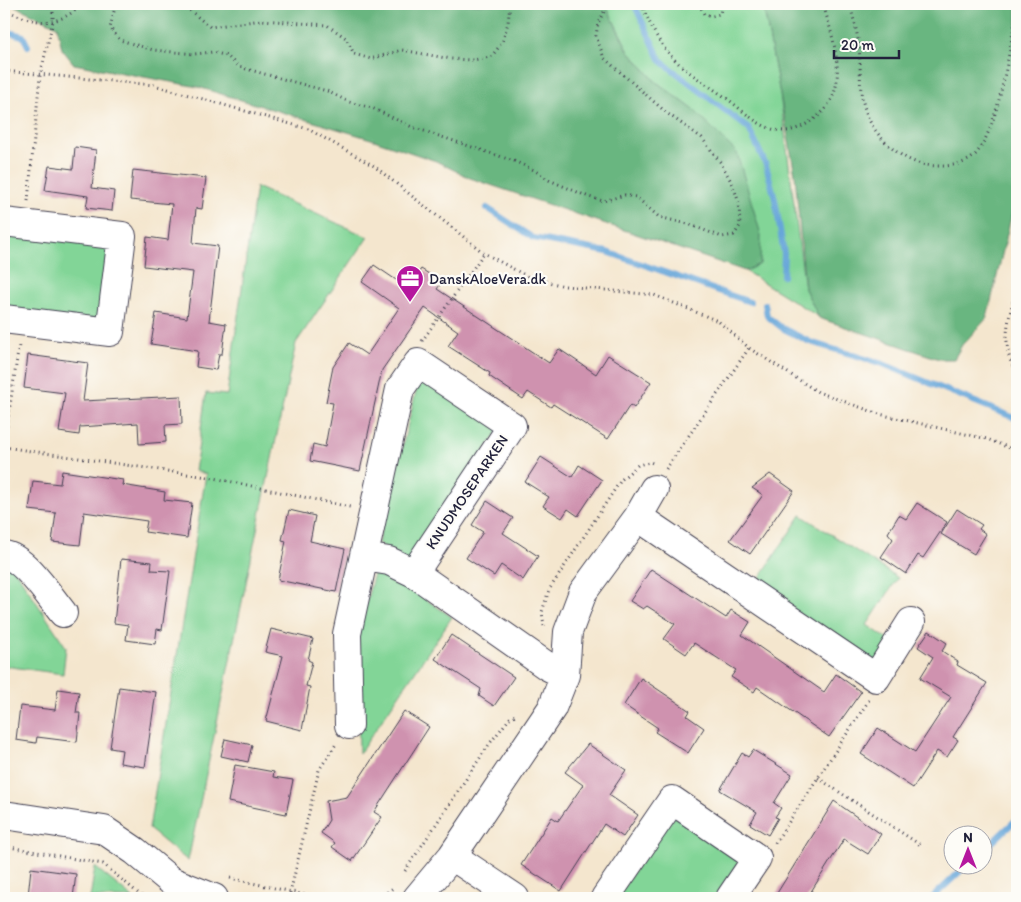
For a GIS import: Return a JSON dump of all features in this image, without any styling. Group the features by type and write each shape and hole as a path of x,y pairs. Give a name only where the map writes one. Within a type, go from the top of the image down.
{"street":[{"path":"13,320 110,332 122,236 15,223"},
{"path":"349,725 347,634 400,389 418,363"},
{"name":"KNUDMOSEPARKEN","path":"414,573 512,426 418,363"},
{"path":"417,898 452,856 552,708 565,675 568,632 583,592 638,517 654,489"},
{"path":"638,517 876,678 911,622"},
{"path":"4,555 13,556 38,582 63,613"},
{"path":"364,557 389,560 414,573 548,666 565,675"},
{"path":"605,898 672,800 758,858 730,898"},
{"path":"4,815 104,830 135,851 171,881 214,898"},
{"path":"452,856 515,898"}],"path":[{"path":"15,223 40,76 53,21 53,4"},
{"path":"4,9 22,18 41,23 53,21 83,4"},
{"path":"120,4 115,7 110,28 120,40 153,50 227,56 239,67 327,91 349,102 372,108 412,127 514,161 534,170 549,180 589,197 603,201 624,194 636,197 659,217 688,224 722,237 734,235 740,226 739,203 733,185 721,163 702,138 668,114 604,58 596,36 598,23 608,4"},
{"path":"182,4 210,27 262,20 327,25 346,38 354,54 371,59 402,50 443,58 473,60 491,57 502,44 508,23 510,4"},
{"path":"642,4 649,23 664,49 687,73 759,122 774,130 782,131 798,129 820,116 836,91 838,61 823,4"},
{"path":"698,4 704,14 712,16 720,14 722,4"},
{"path":"850,4 859,49 859,89 868,118 886,143 906,160 941,166 958,163 975,156 991,129 1017,13"},
{"path":"4,70 40,76 154,85 308,129 374,166 484,252 530,278 565,286 654,295 718,321 750,348 818,392 879,414 987,439 1017,451"},
{"path":"418,363 420,344 484,252"},
{"path":"1017,287 1007,326 1006,346 1017,374"},
{"path":"13,320 4,446 214,478 372,512"},
{"path":"654,489 750,348"},
{"path":"758,858 770,850 818,778 875,691 876,678"},
{"path":"289,898 319,770 349,725"},
{"path":"818,778 922,846"},
{"path":"4,846 103,864 144,898"}],"green space":[{"path":"11,4 605,4 628,50 655,81 694,110 737,153 761,235 760,264 745,271 470,178 436,161 371,139 198,87 74,64 62,49 57,26"},
{"path":"605,4 763,4 780,94 805,289 819,317 745,271 760,264 694,110 655,81 628,50"},
{"path":"763,4 1017,4 1017,192 987,318 962,345 954,359 939,359 819,318 805,289 795,174"},
{"path":"256,187 368,237 296,343 188,861 149,829 206,474 195,471 206,393 227,395"},
{"path":"4,230 110,243 100,324 4,312"},
{"path":"420,376 500,428 411,565 378,543"},
{"path":"801,515 898,578 867,625 892,642 876,666 755,585"},
{"path":"4,563 11,564 66,647 63,674 4,666"},
{"path":"376,566 452,617 359,754 357,636"},
{"path":"674,811 746,859 720,898 616,898"},
{"path":"95,867 133,898 90,898"}],"building":[{"path":"75,147 96,150 92,188 114,191 112,211 86,208 88,196 45,190 49,166 73,169"},
{"path":"133,170 206,178 202,209 196,208 193,243 218,246 209,321 226,324 222,354 219,354 216,370 196,367 198,351 151,344 156,313 187,318 193,272 144,266 147,237 168,240 172,204 130,200"},
{"path":"374,265 408,288 421,269 442,282 437,289 549,363 559,349 596,374 608,355 651,382 634,408 630,405 608,439 553,404 551,407 528,392 523,399 489,376 490,373 448,346 458,331 425,308 382,370 360,471 310,461 313,444 325,447 333,403 326,402 333,367 349,343 367,355 399,308 362,282"},
{"path":"28,355 88,363 83,401 181,396 182,424 165,425 166,442 139,444 138,423 80,427 79,435 59,432 65,393 24,388"},
{"path":"541,457 572,477 579,465 602,480 578,516 568,509 562,518 543,506 549,497 525,482"},
{"path":"62,471 123,480 122,485 165,492 164,500 192,503 187,538 145,532 147,521 84,512 80,545 52,542 56,513 29,510 33,481 60,484"},
{"path":"770,474 794,491 750,554 730,540 763,495 752,488"},
{"path":"487,501 513,518 503,533 538,556 523,580 501,565 494,576 466,558 483,532 472,525"},
{"path":"917,503 947,522 923,558 918,555 906,574 881,557 893,539 888,533 899,515 906,519"},
{"path":"957,509 982,525 979,529 986,534 974,554 941,534"},
{"path":"289,510 315,516 310,541 345,549 336,592 278,580 286,541 282,540"},
{"path":"121,559 152,562 151,570 170,571 162,630 157,629 155,644 126,640 128,625 114,623"},
{"path":"651,569 726,618 731,610 750,622 742,635 824,692 836,674 861,692 829,737 757,687 754,692 731,677 736,670 694,643 686,654 664,639 675,624 647,606 643,609 630,601"},
{"path":"271,629 313,639 308,660 312,662 306,686 310,687 302,730 266,721 283,656 265,652"},
{"path":"929,631 947,643 942,651 958,662 957,665 987,683 953,737 958,740 947,757 937,751 913,788 861,754 878,728 915,752 951,697 920,678 933,657 918,647"},
{"path":"451,635 514,677 494,706 479,696 481,689 435,659"},
{"path":"641,678 690,711 687,716 704,728 688,753 655,732 658,728 624,705"},
{"path":"119,687 156,692 145,767 120,763 122,750 110,748"},
{"path":"58,689 79,692 76,713 80,713 77,742 37,737 36,743 16,740 20,706 55,710"},
{"path":"404,711 429,727 374,812 382,817 352,861 332,847 335,843 321,833 329,820 326,801 347,797"},
{"path":"225,739 252,745 248,762 221,756"},
{"path":"588,744 626,770 609,795 638,815 623,837 604,824 561,891 521,865 552,817 558,821 583,785 565,772"},
{"path":"753,750 792,774 774,803 781,808 775,817 778,818 768,835 750,824 757,812 720,790 742,753 748,757"},
{"path":"235,765 274,772 273,777 293,780 286,814 228,802"},
{"path":"834,801 881,834 868,854 844,839 807,898 774,898"},
{"path":"31,868 76,874 73,898 28,896"}],"waterway":[{"path":"634,4 661,61 749,129 766,165 775,199 784,254 783,276"},
{"path":"4,31 23,36 28,46"},
{"path":"487,208 533,238 607,252 750,302"},
{"path":"765,304 767,316 782,328 810,342 883,364 1017,419"},
{"path":"994,841 1017,819"},
{"path":"932,898 957,874"}],"place":[{"name":"DanskAloeVera.dk","path":"410,303"}]}
